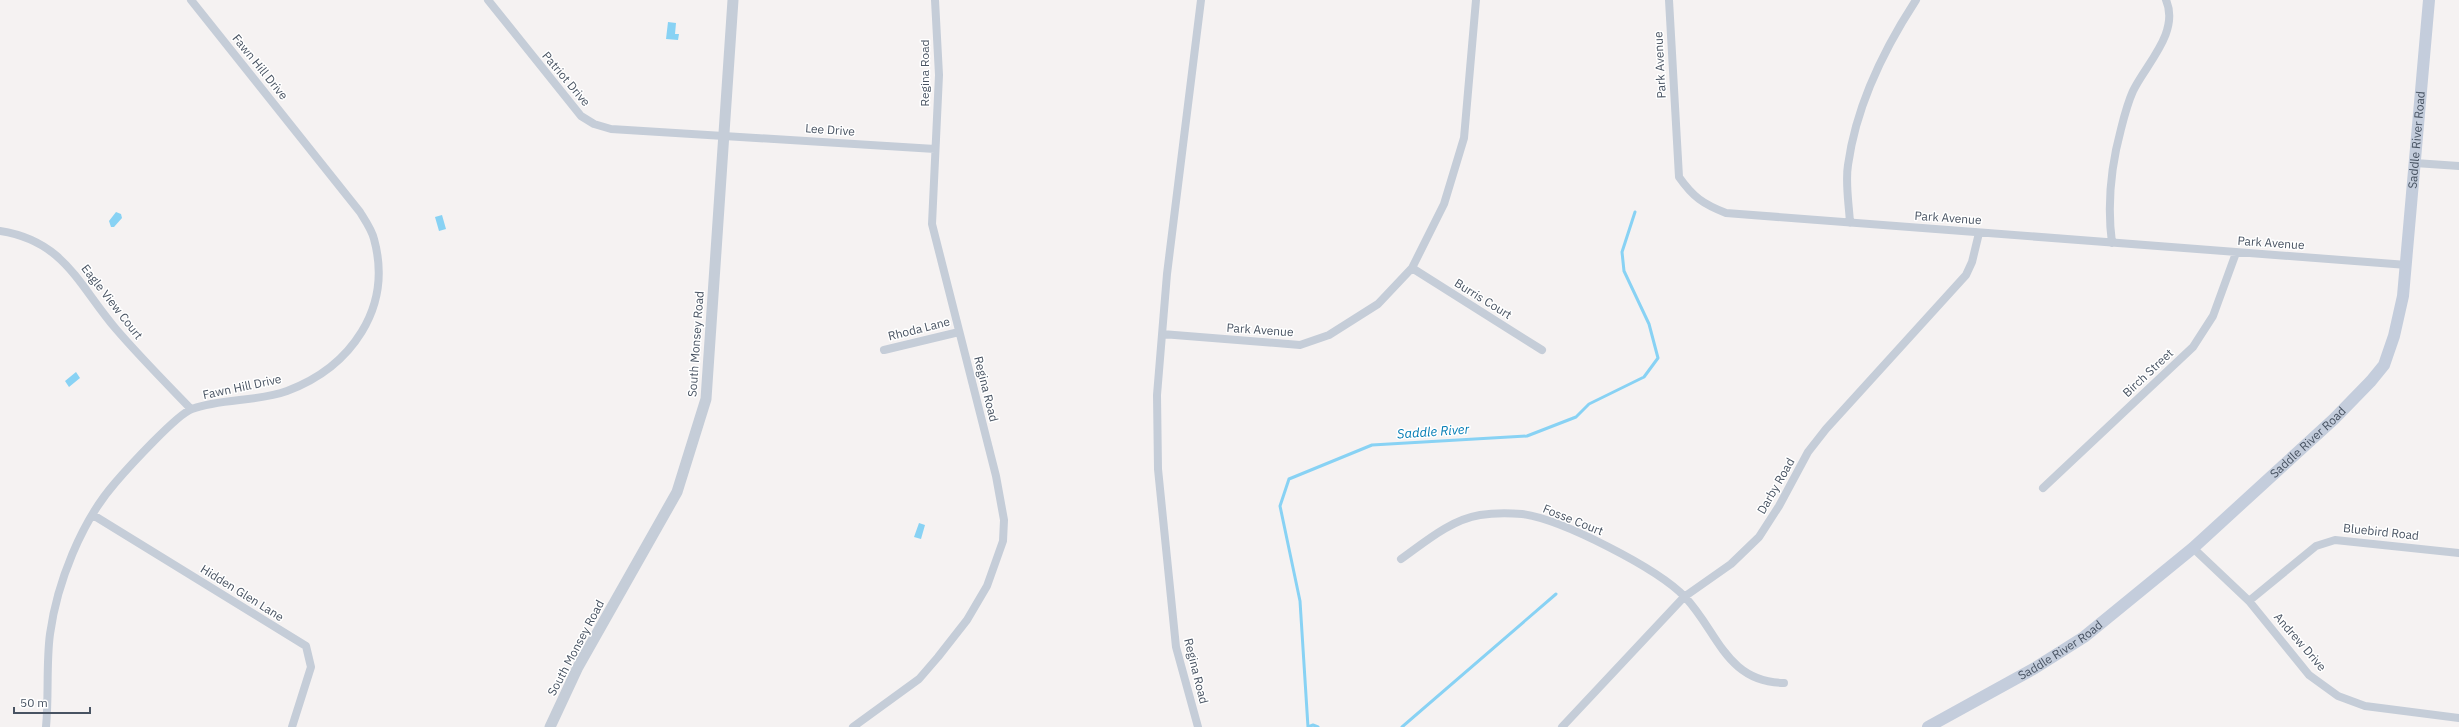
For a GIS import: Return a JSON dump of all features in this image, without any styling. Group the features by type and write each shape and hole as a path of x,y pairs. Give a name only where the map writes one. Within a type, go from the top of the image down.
{"main road":[{"name":"Saddle River Road","path":"1928,727 2035,668 2084,637 2193,548 2334,419 2372,381 2384,364 2394,336 2403,296 2407,265 2429,0"}],"street":[{"name":"Fawn Hill Drive","path":"46,727 50,634 58,596 73,551 93,516 114,484 165,431 191,409 287,391 335,363 355,344 373,312 380,276 374,238 360,212 190,0"},
{"name":"Patriot Drive","path":"488,0 556,88 581,116 594,124 611,129 723,136"},
{"name":"South Monsey Road","path":"550,727 578,667 677,492 706,399 733,0"},
{"name":"Regina Road","path":"853,727 919,679 938,657 967,620 987,586 1003,541 1004,520 996,476 932,224 940,75 935,0"},
{"name":"Regina Road","path":"1198,727 1176,647 1158,469 1157,395 1162,334 1184,131 1201,0"},
{"name":"Park Avenue","path":"1162,334 1300,345 1329,335 1378,304 1412,268 1444,204 1464,138 1476,0"},
{"name":"Park Avenue","path":"1669,0 1679,177 1692,196 1726,213 2407,265"},
{"path":"1850,223 1848,166 1860,110 1874,76 1916,0"},
{"path":"2112,243 2109,221 2110,187 2121,129 2133,91 2166,35 2170,8 2166,0"},
{"name":"Lee Drive","path":"723,136 935,149"},
{"path":"2415,163 2459,166"},
{"name":"Eagle View Court","path":"0,230 31,239 54,253 76,273 115,328 191,409"},
{"name":"Darby Road","path":"1562,727 1684,597 1731,564 1759,537 1779,506 1808,452 1826,428 1966,276 1979,233"},
{"name":"Birch Street","path":"2043,488 2193,348 2213,316 2236,253"},
{"name":"Burris Court","path":"1412,268 1542,350"},
{"name":"Rhoda Lane","path":"884,350 959,332"},
{"name":"Fosse Court","path":"1401,559 1456,522 1479,516 1522,514 1546,520 1622,554 1646,568 1684,597 1724,652 1745,672 1767,683 1784,683"},
{"name":"Hidden Glen Lane","path":"93,516 306,646 311,667 292,727"},
{"name":"Bluebird Road","path":"2249,601 2316,546 2335,540 2459,553"},
{"name":"Andrew Drive","path":"2193,548 2249,601 2309,675 2338,696 2365,706 2459,718"}],"water":[{"path":"668,22 676,23 675,34 679,34 678,40 666,39"},
{"path":"116,212 121,214 122,218 114,227 111,227 109,221"},
{"path":"442,215 446,229 439,231 435,217"},
{"path":"76,372 80,378 69,387 65,381"},
{"path":"919,523 925,525 921,539 914,537"}],"waterway":[{"name":"Saddle River","path":"1318,727 1313,725 1308,727 1300,601 1280,506 1289,479 1372,445 1527,436 1576,417 1589,404 1644,377 1658,358 1649,324 1624,271 1622,252 1635,212"},
{"path":"1402,727 1556,594"}]}
